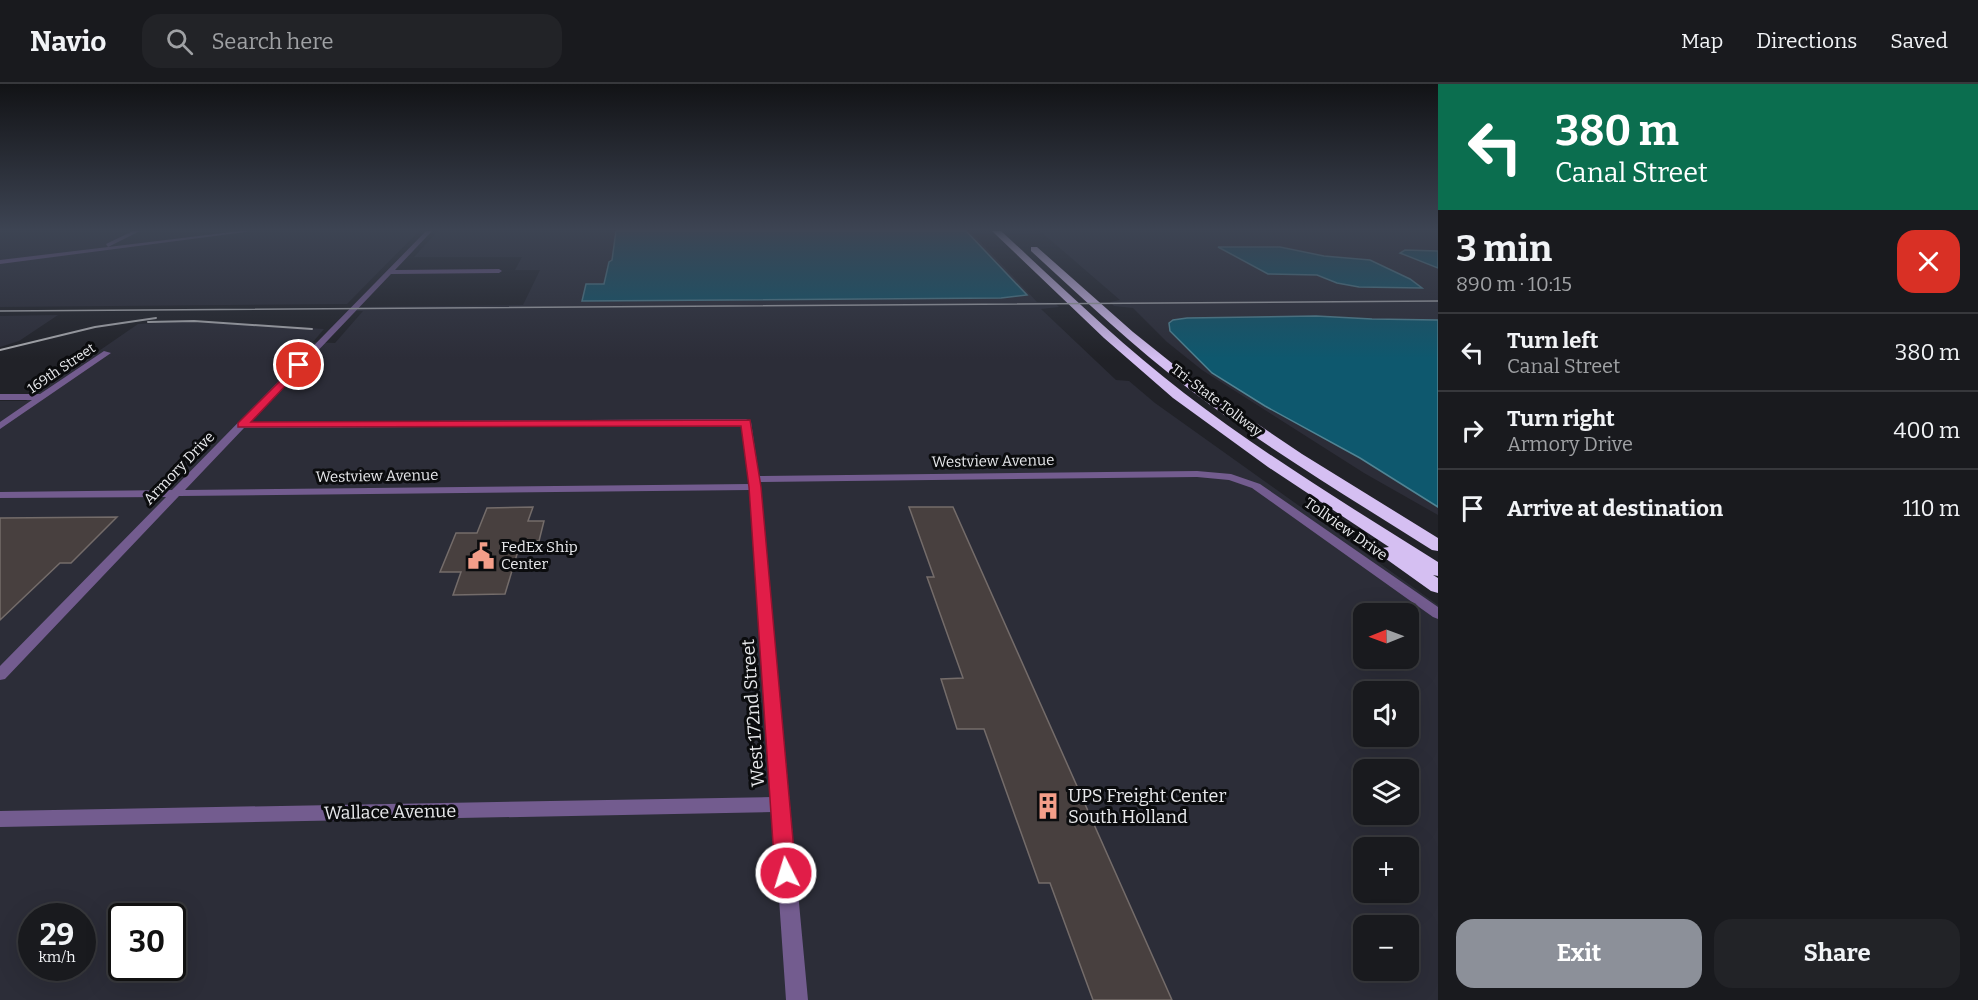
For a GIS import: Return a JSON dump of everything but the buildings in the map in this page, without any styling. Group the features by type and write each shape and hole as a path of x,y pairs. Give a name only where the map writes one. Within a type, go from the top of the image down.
{"highway":[{"name":"Tri-State Tollway","path":"1042,274 1134,359 1178,396 1285,472 1438,570"},
{"name":"Tri-State Tollway","path":"1062,274 1161,362 1236,417 1438,546"},
{"path":"1161,362 1438,532"},
{"path":"1285,472 1319,503 1438,587"}],"street":[{"name":"Armory Drive","path":"0,675 388,274"},
{"name":"169th Street","path":"0,426 107,353"},
{"path":"0,398 42,397"},
{"name":"West 172nd Street","path":"242,425 746,422 754,483 797,1000"},
{"name":"Westview Avenue","path":"0,495 1197,474 1231,477"},
{"name":"Tollview Drive","path":"1231,477 1264,491 1438,614"},
{"name":"Wallace Avenue","path":"0,819 780,804"}],"shaded area":[{"path":"0,274 377,274 347,304 0,307"},
{"path":"538,274 1010,274 1037,302 1055,303 1059,307 1041,309 1116,380 1129,381 1155,403 1438,605 1438,1000 0,1000 0,401 26,401 138,324 194,321 324,329 313,342 335,343 363,311 356,311 360,307 523,305"},
{"path":"1090,274 1438,274 1438,515 1364,473 1202,370 1167,342 1133,308 1114,306 1110,302 1120,300"},
{"path":"58,315 19,341 0,347 0,316"}],"water":[{"path":"606,274 1007,274 1027,295 1001,298 582,301 586,284 604,284"},
{"path":"1268,274 1399,274 1422,288 1359,287 1337,283 1317,275"},
{"path":"1316,316 1438,320 1438,507 1360,458 1265,406 1212,373 1170,331 1169,323 1173,320 1187,318"}],"railway":[{"path":"0,311 1438,301"},
{"path":"0,350 95,327 156,318"},
{"path":"148,322 194,321 312,329"}],"place":[{"name":"FedEx Ship Center","path":"481,556"},
{"name":"UPS Freight Center South Holland","path":"1048,806"}],"route":[{"path":"299,365 242,425 746,422 755,487 786,873"}]}
